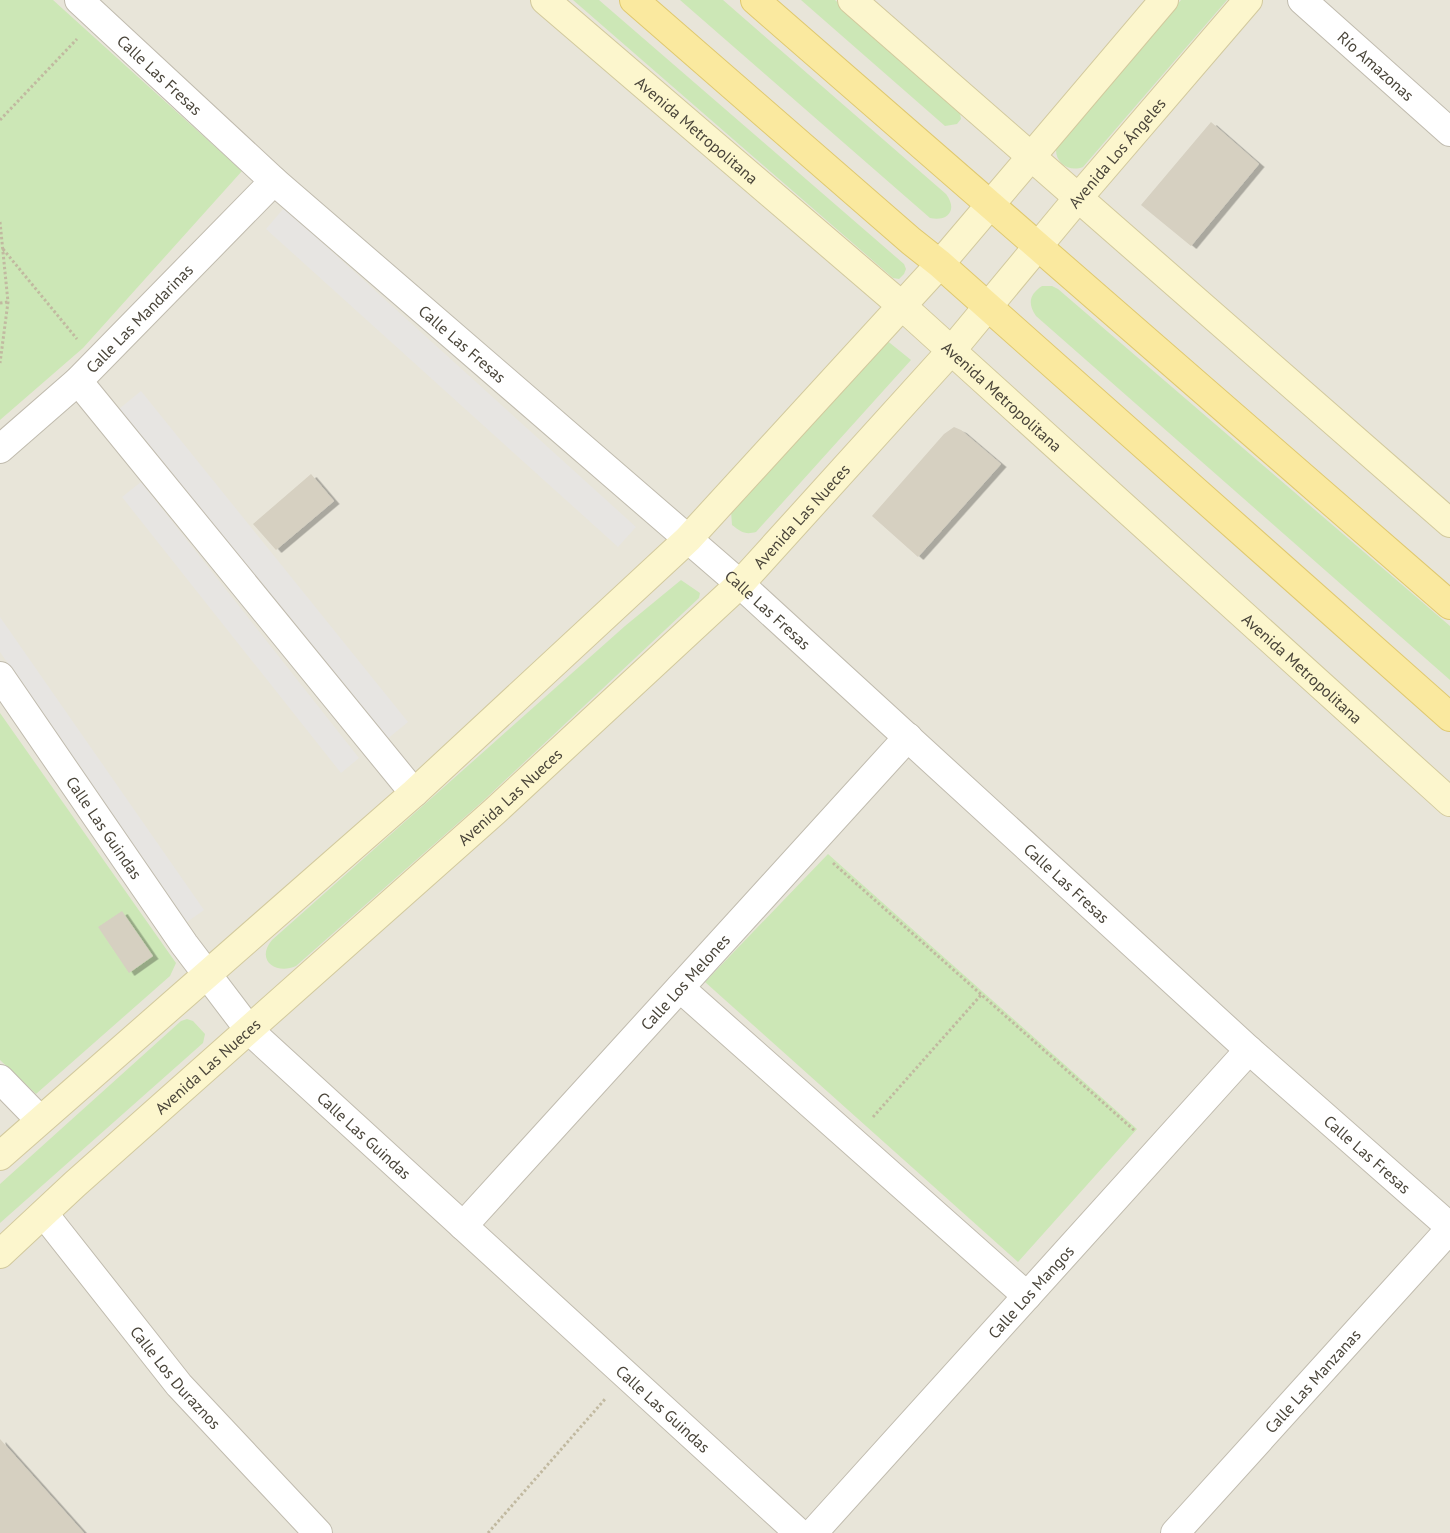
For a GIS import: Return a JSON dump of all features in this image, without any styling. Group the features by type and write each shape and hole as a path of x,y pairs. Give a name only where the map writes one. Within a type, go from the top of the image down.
{"main road":[{"path":"634,0 988,306 1450,717"},
{"path":"755,0 1040,246 1450,605"}],"street":[{"name":"Avenida Metropolitana","path":"545,0 902,306 1450,802"},
{"path":"852,0 1450,523"},
{"path":"0,1156 414,793 688,539 940,264 1029,156 1164,0"},
{"name":"Avenida Los Ángeles","path":"988,306 1248,0"},
{"name":"Río Amazonas","path":"1302,0 1450,132"},
{"name":"Calle Las Fresas","path":"88,8 274,181 740,584 1249,1050 1450,1228"},
{"name":"Calle Las Mandarinas","path":"0,449 78,382 274,181"},
{"name":"Avenida Las Nueces","path":"0,1254 495,811 740,584 951,351 988,306"},
{"path":"78,382 414,793"},
{"name":"Calle Las Guindas","path":"0,676 206,974 250,1031 799,1533"},
{"name":"Calle Los Melones","path":"463,1226 908,737"},
{"path":"680,988 1027,1296"},
{"name":"Calle Los Mangos","path":"813,1533 1249,1050"},
{"path":"0,1079 40,1120"},
{"name":"Calle Los Duraznos","path":"44,1214 179,1385 318,1533"},
{"name":"Calle Las Manzanas","path":"1174,1533 1450,1228"}],"path":[{"path":"0,120 88,8"},
{"path":"0,222 8,302 0,363"},
{"path":"3,249 79,341"},
{"path":"0,303 8,302"},
{"path":"829,859 1132,1129"},
{"path":"869,1121 981,995"},
{"path":"488,1533 626,1375"}],"shaded area":[{"path":"0,0 1450,0 1450,1533 0,1533"},
{"path":"284,208 636,527 618,547 266,229"},
{"path":"141,391 408,722 386,740 119,409"},
{"path":"141,482 359,758 341,773 122,497"},
{"path":"0,617 204,910 187,922 0,652"}],"green space":[{"path":"0,0 53,0 242,171 83,348 0,420"},
{"path":"573,0 599,0 904,264 906,269 904,274 899,279 893,278"},
{"path":"680,0 723,0 946,194 951,205 949,214 942,218 930,218"},
{"path":"801,0 835,0 959,108 961,119 957,124 945,126"},
{"path":"1181,0 1227,0 1083,167 1066,167 1057,155 1057,144"},
{"path":"1042,286 1052,286 1058,289 1450,626 1450,680 1036,316 1031,307 1031,299"},
{"path":"885,339 911,360 756,532 743,532 732,525 731,511"},
{"path":"681,580 700,593 699,598 483,801 296,966 281,969 270,964 266,954 267,947 272,940 625,626"},
{"path":"0,713 176,963 170,976 36,1094 0,1060"},
{"path":"828,854 1137,1129 1018,1262 705,982"},
{"path":"187,1019 193,1021 205,1034 203,1043 0,1223 0,1184 181,1021"}],"building":[{"path":"1211,122 1259,164 1191,246 1141,205"},
{"path":"954,427 961,430 1001,464 918,557 872,516 944,434"},
{"path":"311,474 334,501 276,550 253,524"},
{"path":"122,911 153,956 129,973 98,927"},
{"path":"0,1439 84,1533 0,1533"}]}
